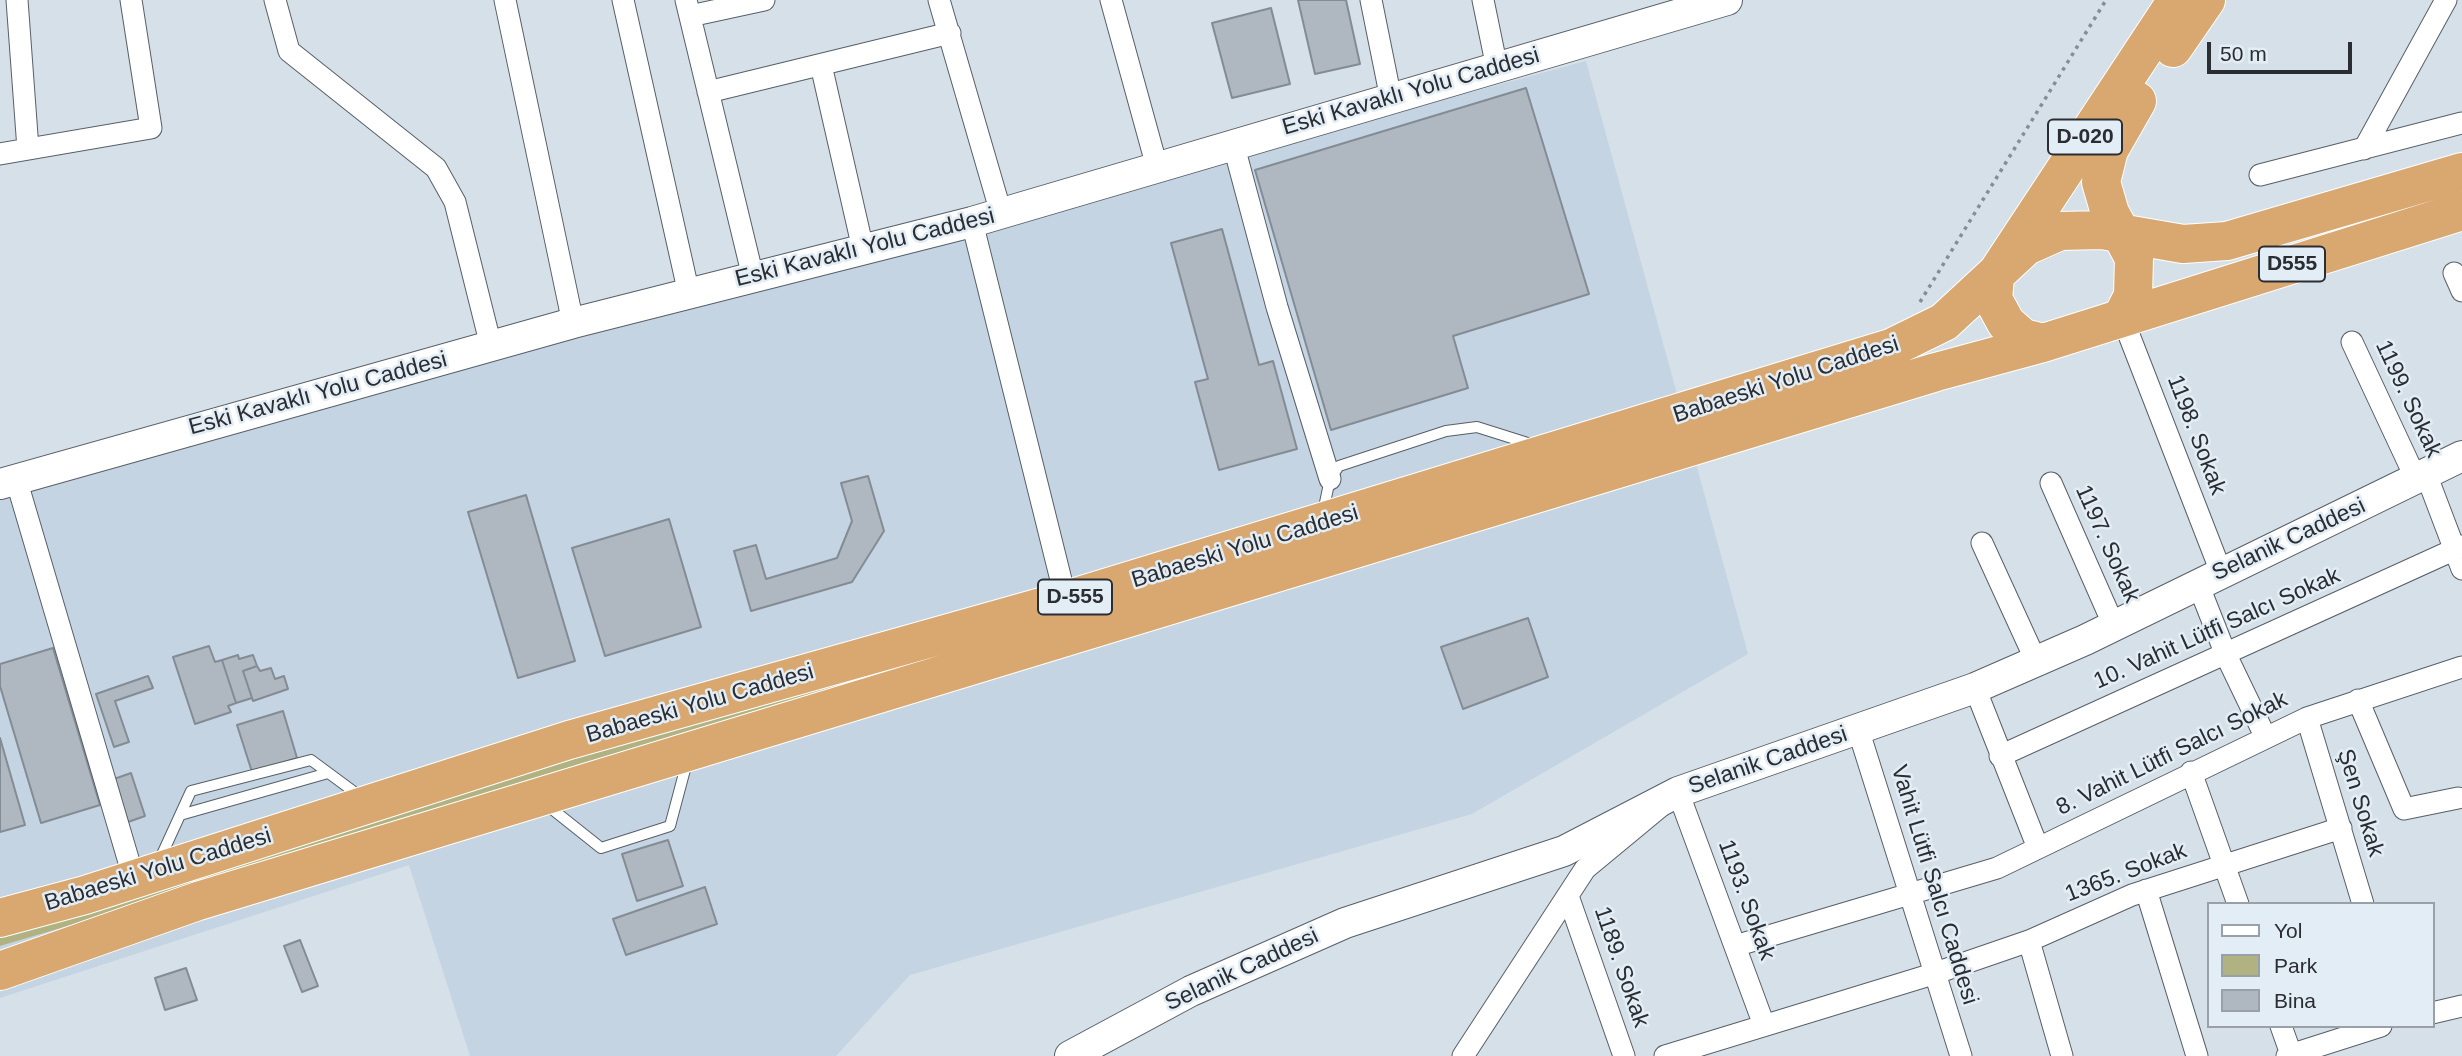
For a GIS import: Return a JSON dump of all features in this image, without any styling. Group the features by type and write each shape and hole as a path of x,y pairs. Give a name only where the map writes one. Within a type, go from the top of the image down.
{"highway":[{"name":"D-020","path":"1995,276 2176,0"},
{"name":"D-020","path":"2120,233 2104,197 2103,167 2131,109 2206,0"},
{"name":"Babaeski Yolu Caddesi","path":"0,918 144,876 569,740 1066,600 1320,525 1891,348 1944,322 2026,246 2060,230 2120,233 2183,244 2227,242 2462,172"},
{"name":"Babaeski Yolu Caddesi","path":"0,971 198,901 1905,381 2043,343 2462,211"},
{"path":"2120,233 2134,258 2136,272 2133,296 2122,317"},
{"path":"1995,276 1993,299 2006,323 2023,338 2043,343"}],"street":[{"path":"18,0 28,149"},
{"path":"0,153 151,128 131,0"},
{"path":"275,0 289,51 436,168 455,202 491,346"},
{"path":"505,0 573,323"},
{"path":"623,0 689,294"},
{"path":"753,277 688,8 764,0"},
{"path":"939,0 1001,213"},
{"path":"1111,0 1157,167"},
{"path":"1371,0 1391,99"},
{"path":"1483,0 1497,68"},
{"name":"Eski Kavaklı Yolu Caddesi","path":"8,481 573,323 972,222 1233,143 1727,0"},
{"path":"2364,149 2445,0"},
{"path":"708,92 950,33"},
{"path":"821,65 863,249"},
{"path":"2260,176 2462,123"},
{"path":"1233,143 1277,307 1330,479"},
{"path":"972,222 1066,600"},
{"name":"1198. Sokak","path":"2122,317 2209,578 2226,655 2265,736"},
{"name":"1199. Sokak","path":"2352,342 2459,548 2462,569"},
{"name":"Selanik Caddesi","path":"1070,1056 1191,991 1345,923 1564,851 1678,792 1975,688 2036,662 2462,456"},
{"path":"8,481 144,876"},
{"name":"1197. Sokak","path":"2051,483 2114,625"},
{"path":"1982,544 2036,662"},
{"name":"10. Vahit Lütfi Salcı Sokak","path":"2000,756 2459,548"},
{"name":"8. Vahit Lütfi Salcı Sokak","path":"1735,946 1997,868 2265,736 2358,700 2462,667"},
{"path":"1975,688 2038,848"},
{"path":"2358,700 2404,809 2461,802"},
{"name":"Şen Sokak","path":"2307,718 2362,902"},
{"name":"Vahit Lütfi Salcı Caddesi","path":"1858,729 1961,1056"},
{"path":"2191,772 2237,902"},
{"path":"1463,1056 1585,869 1678,792"},
{"name":"1193. Sokak","path":"1678,792 1764,1025"},
{"name":"1365. Sokak","path":"1665,1056 1933,974 2029,941 2146,890 2341,828"},
{"path":"2146,890 2197,1056"},
{"name":"1189. Sokak","path":"1568,896 1623,1056"},
{"path":"2029,941 2062,1056"},
{"path":"2434,1013 2462,1007"},
{"path":"2282,1028 2289,1055 2341,1048 2377,1028"}],"lane":[{"path":"1320,525 1330,479 1339,466 1446,431 1477,427 1557,452"},
{"path":"538,797 601,848 670,826 689,753"},
{"path":"144,876 191,791 311,760 369,803"},
{"path":"180,815 328,773"}],"path":[{"path":"1920,303 2106,0"}],"shaded area":[{"path":"1586,61 1748,654 1472,814 910,975 836,1056 470,1056 409,865 0,998 0,492"}],"green space":[{"path":"1744,404 196,888 0,946 0,927 320,834"}],"building":[{"path":"1298,0 1346,0 1360,64 1315,74"},
{"path":"1271,8 1290,84 1232,98 1212,23"},
{"path":"1526,88 1589,294 1453,336 1468,388 1331,430 1255,170"},
{"path":"1222,229 1259,365 1273,361 1297,449 1219,470 1195,382 1208,379 1171,243"},
{"path":"868,476 884,531 852,582 751,611 734,551 756,545 766,579 837,558 852,521 841,483"},
{"path":"526,495 575,661 518,678 468,512"},
{"path":"669,519 701,627 605,656 572,548"},
{"path":"1528,618 1548,677 1463,709 1441,647"},
{"path":"209,646 215,662 222,660 236,703 228,706 231,712 195,724 173,657"},
{"path":"53,648 100,805 41,823 0,686 0,664"},
{"path":"238,655 239,659 253,655 257,666 243,671 252,698 236,703 222,660"},
{"path":"257,666 260,671 271,668 275,679 284,676 288,689 253,701 243,671"},
{"path":"148,676 153,688 115,701 129,742 114,747 96,694"},
{"path":"283,711 297,758 252,772 237,725"},
{"path":"0,738 25,825 0,832"},
{"path":"131,773 145,816 128,822 114,779"},
{"path":"668,840 683,886 637,901 622,854"},
{"path":"705,887 717,924 626,955 613,919"},
{"path":"300,940 318,986 302,992 284,946"},
{"path":"186,968 197,1000 165,1010 155,978"}]}
